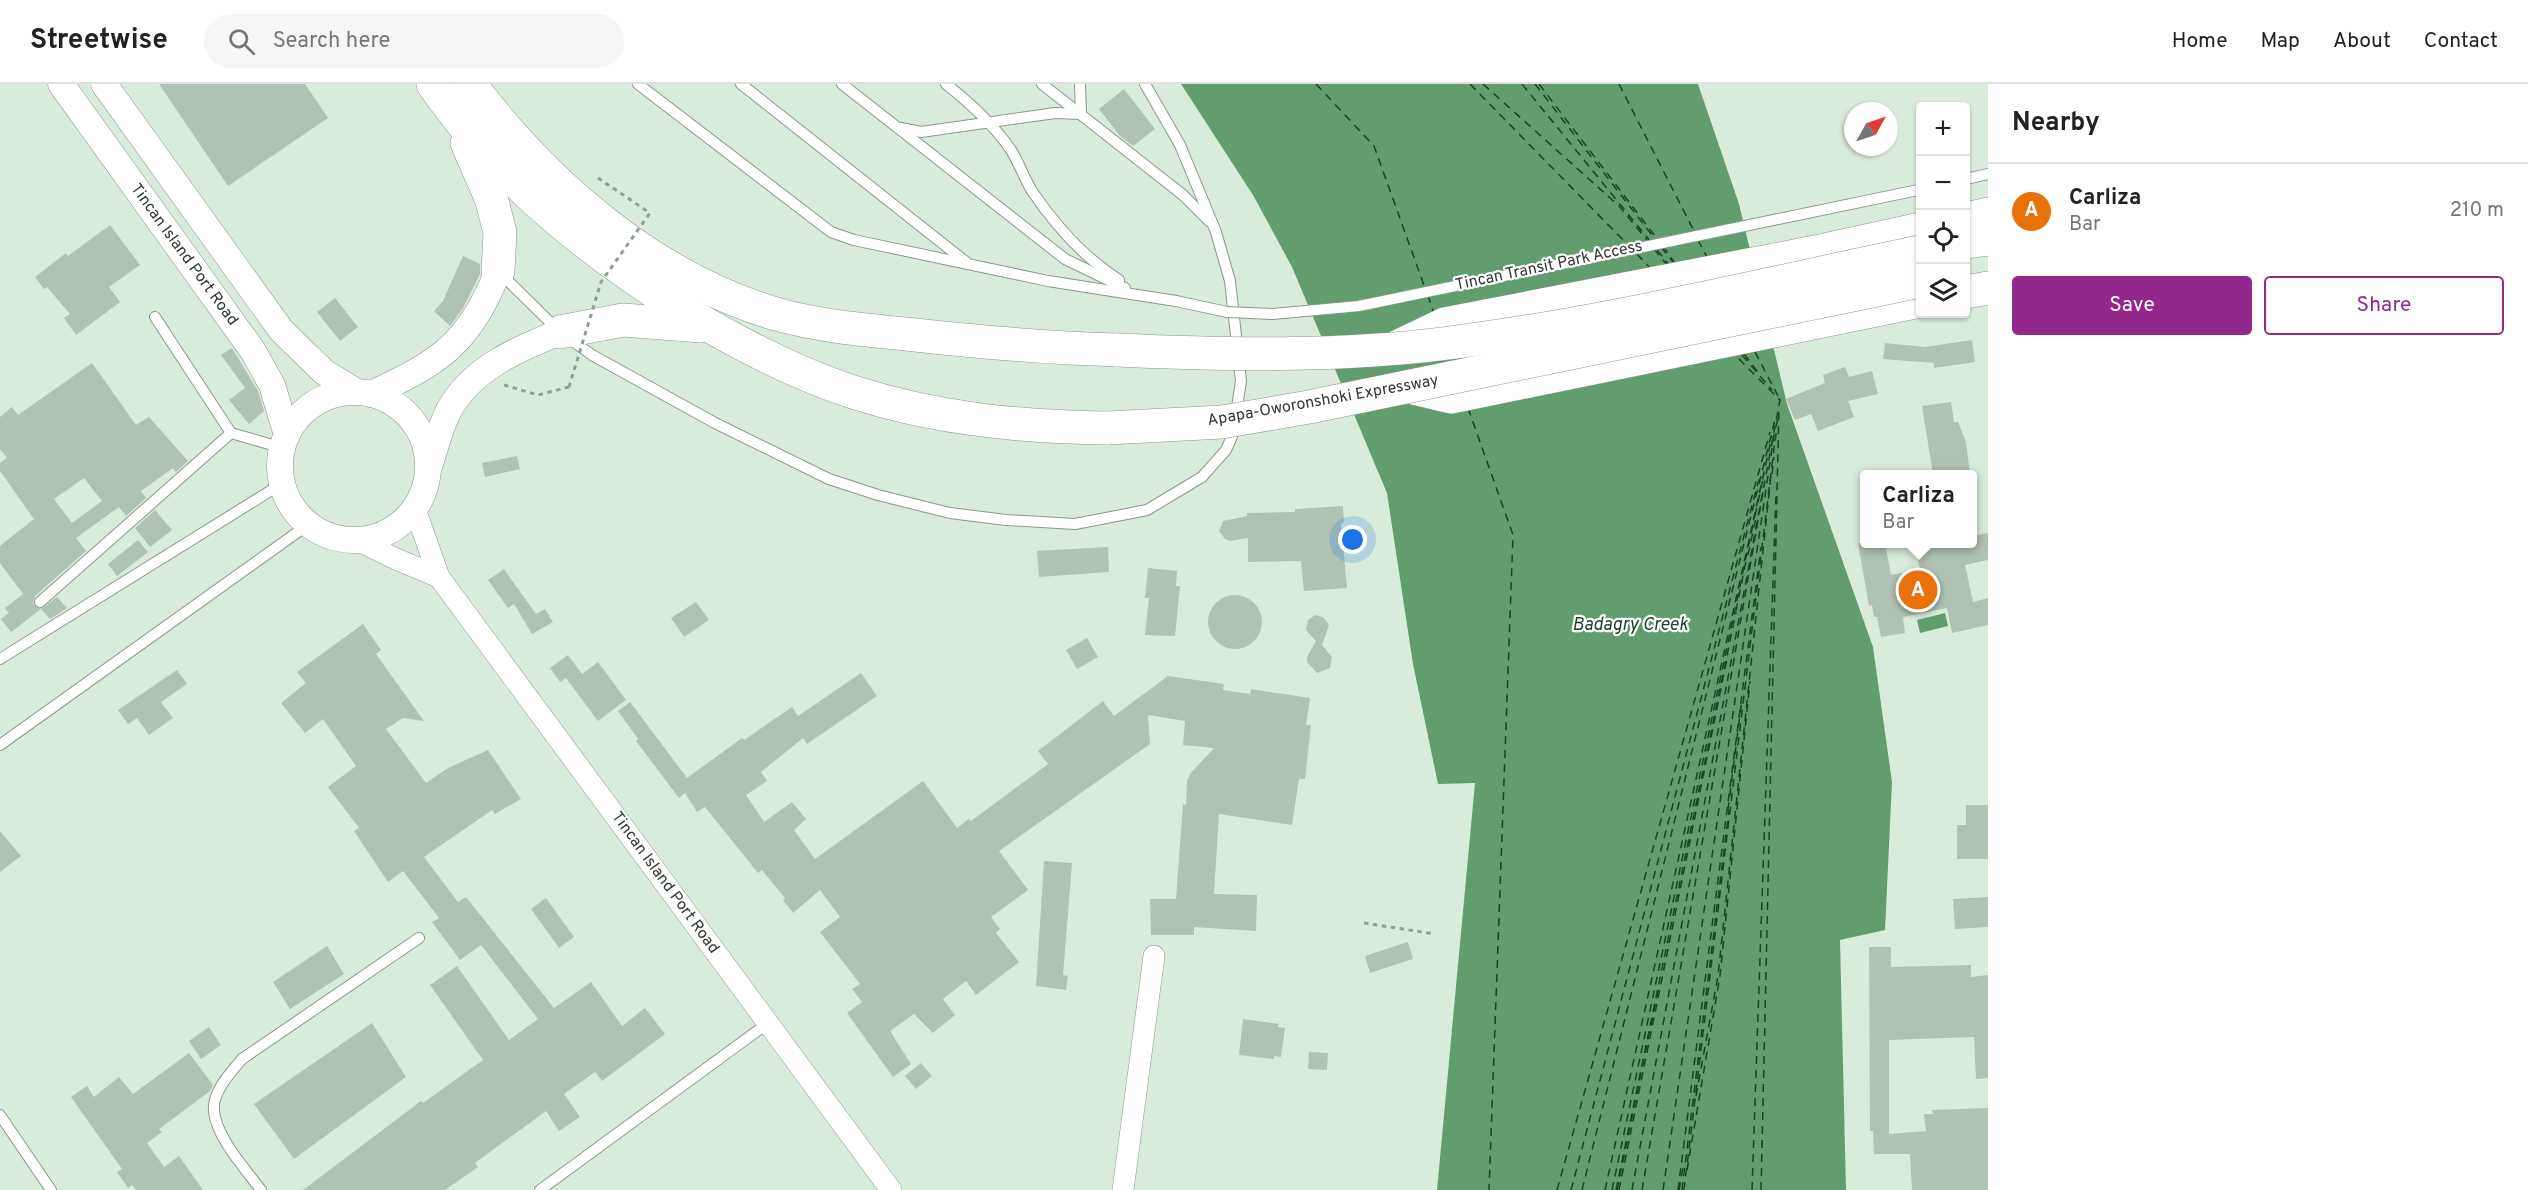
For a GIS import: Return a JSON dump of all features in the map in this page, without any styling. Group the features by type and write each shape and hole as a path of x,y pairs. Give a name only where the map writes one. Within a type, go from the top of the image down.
{"highway":[{"name":"Apapa-Oworonshoki Expressway","path":"433,84 455,116 519,187 581,240 643,286 769,359 855,393 987,422 1037,428 1108,428 1222,422 1409,387 1916,282"},
{"path":"470,84 534,158 586,206 631,242 672,269 723,294 777,314 834,326 1046,348 1238,354 1395,348 1449,343 1601,318 1916,253"},
{"path":"455,116 491,198 500,232 498,271"},
{"path":"1970,218 1988,214"},
{"path":"1395,348 1445,324 1815,252 1916,230"},
{"path":"1970,241 1988,239"},
{"path":"1970,272 1988,270"},
{"path":"1970,291 1988,288"},
{"path":"1409,387 1451,397 1819,324 1916,302"},
{"path":"560,332 623,320 661,321 711,327"}],"street":[{"name":"Tincan Island Port Road","path":"61,84 253,351 272,385 285,442"},
{"name":"Tincan Island Port Road","path":"104,84 281,330 324,372 363,393"},
{"path":"498,271 485,305 466,332 435,361 363,393 327,397 314,403 298,417 285,442 283,483 293,506 309,524 332,536 357,540 389,531 415,509 422,497 428,470 449,410 474,378 501,358 560,332"},
{"path":"363,393 398,406 418,428 428,455 428,470"},
{"name":"Tincan Island Port Road","path":"415,509 439,577 891,1190"},
{"name":"Tincan Island Port Road","path":"357,540 439,577"},
{"path":"1123,1190 1154,956"}],"lane":[{"path":"638,84 831,232 854,240 1048,281 1142,295"},
{"path":"741,84 968,264"},
{"path":"842,84 1065,259 1142,295"},
{"path":"946,84 988,123 1010,149 1032,190 1058,225 1104,271 1142,295"},
{"path":"1042,84 1183,195 1206,218 1216,232"},
{"path":"1080,84 1081,114"},
{"path":"498,271 560,332 592,355 715,423 829,479 878,495 950,513 1006,520 1075,524 1147,510 1202,477 1226,450 1233,434 1242,381 1230,281 1216,232 1180,145 1145,84"},
{"path":"894,126 921,132 1055,113 1081,114"},
{"path":"1970,178 1988,174"},
{"name":"Tincan Transit Park Access","path":"1142,295 1227,312 1273,314 1359,306 1916,191"},
{"path":"155,317 231,433 285,442"},
{"path":"40,602 231,433"},
{"path":"0,659 283,483"},
{"path":"0,745 309,524"},
{"path":"261,1190 224,1139 214,1110 223,1082 242,1059 419,938"},
{"path":"540,1190 768,1023"},
{"path":"0,1115 51,1190"}],"path":[{"path":"504,385 538,394 569,387 601,282 650,213 597,178"},
{"path":"1364,923 1435,934"}],"water":[{"name":"Badagry Creek","path":"1181,84 1698,84 1739,204 1787,404 1873,647 1892,782 1885,930 1840,940 1846,1190 1437,1190 1475,783 1438,784 1413,664 1387,493 1292,267 1253,195"},
{"path":"1945,613 1948,626 1920,633 1917,620"}],"building":[{"path":"159,84 305,84 328,118 228,186"},
{"path":"1124,89 1155,129 1133,146 1120,136 1099,109"},
{"path":"110,225 140,265 109,287 120,302 76,335 64,318 70,314 47,287 44,289 35,277 66,253 68,256"},
{"path":"463,256 480,264 480,274 463,308 450,326 434,311 443,301"},
{"path":"335,298 358,327 340,341 317,312"},
{"path":"1972,340 1975,362 1934,368 1934,363 1883,359 1885,343 1925,347"},
{"path":"232,348 258,391 264,411 249,424 229,400 245,388 221,355"},
{"path":"92,363 136,425 149,417 188,461 176,472 173,468 141,491 146,498 126,516 119,507 76,538 86,551 35,596 33,604 41,609 11,632 1,619 9,613 5,608 23,594 0,563 0,546 34,519 0,471 0,463 7,458 0,449 0,417 12,407 18,415","holes":["84,478 102,501 72,523 54,499"]},
{"path":"1845,367 1849,377 1872,371 1878,394 1848,401 1854,417 1818,431 1811,414 1795,420 1786,399 1825,383 1823,375"},
{"path":"1951,402 1954,422 1958,422 1966,442 1970,470 1932,470 1922,406"},
{"path":"517,456 520,469 485,477 482,463"},
{"path":"1343,506 1344,523 1341,524 1347,588 1304,591 1301,561 1248,562 1248,538 1230,541 1225,539 1219,531 1223,521 1247,516 1247,513 1295,512 1295,509"},
{"path":"155,510 172,530 150,547 135,528"},
{"path":"1988,533 1988,560 1965,565 1973,602 1988,598 1988,625 1952,633 1947,608 1903,617 1905,633 1881,637 1877,617 1874,617 1872,605 1869,606 1858,543 1860,543 1860,548 1886,548 1891,575 1920,570 1915,548 1977,548 1977,535"},
{"path":"138,540 148,552 117,576 108,564"},
{"path":"1108,547 1109,572 1039,577 1037,551"},
{"path":"1148,568 1177,571 1176,586 1180,586 1175,636 1145,635 1149,598 1145,598"},
{"path":"504,569 536,614 545,609 553,622 532,634 514,604 508,608 488,580"},
{"path":"1235,595 1245,597 1254,603 1260,612 1262,622 1260,632 1254,641 1245,647 1235,649 1225,647 1216,641 1210,632 1208,622 1210,612 1216,603 1225,597"},
{"path":"57,597 67,608 50,619 41,609"},
{"path":"696,602 709,620 684,637 671,618"},
{"path":"1315,615 1323,617 1329,625 1322,645 1332,657 1330,668 1317,673 1307,662 1307,657 1316,641 1306,630 1308,620"},
{"path":"363,624 381,650 376,654 424,721 403,718 386,729 426,783 448,768 488,750 521,799 495,814 492,810 424,857 458,902 466,897 554,1008 591,982 622,1026 645,1008 665,1034 602,1081 595,1072 564,1094 580,1117 559,1131 546,1111 475,1163 478,1167 445,1190 303,1190 421,1101 423,1103 483,1060 430,985 457,966 509,1040 538,1019 481,945 460,960 432,922 439,918 403,871 388,882 354,831 359,828 328,787 356,766 323,719 305,733 281,703 306,683 297,672"},
{"path":"1087,638 1098,657 1077,669 1066,650"},
{"path":"568,655 582,674 598,662 626,700 598,721 566,678 560,682 550,668"},
{"path":"177,670 187,684 161,702 173,718 149,735 137,718 128,724 118,710"},
{"path":"861,673 877,696 807,744 803,738 761,772 767,781 746,795 764,822 792,802 806,819 794,830 815,859 923,781 957,828 969,819 971,821 1048,764 1038,751 1103,701 1114,716 1168,676 1224,684 1223,690 1250,694 1251,689 1310,698 1306,725 1311,725 1305,779 1299,779 1292,825 1219,814 1214,894 1257,895 1256,931 1194,927 1194,935 1151,935 1150,899 1176,899 1183,804 1186,805 1187,781 1190,774 1214,748 1183,745 1185,721 1148,715 1150,744 999,851 1028,890 991,917 1000,929 996,933 1019,962 976,995 966,981 943,999 955,1015 933,1033 914,1014 890,1031 911,1064 893,1077 847,1013 862,1002 852,989 860,984 820,932 840,917 820,890 793,913 783,900 785,898 762,870 758,873 705,807 697,812 685,793 679,798 636,741 638,739 618,711 630,702 687,778 742,738 744,740 792,707 798,716"},
{"path":"1966,805 1988,805 1988,859 1957,859 1957,825 1966,825"},
{"path":"0,831 21,856 0,872"},
{"path":"1044,861 1072,863 1063,975 1068,976 1066,990 1036,986"},
{"path":"1988,897 1988,927 1955,929 1953,899"},
{"path":"546,898 574,937 559,948 531,909"},
{"path":"1408,942 1413,959 1370,973 1365,956"},
{"path":"327,946 344,974 290,1009 273,982"},
{"path":"1869,947 1891,947 1891,967 1971,965 1971,977 1988,975 1988,1078 1976,1079 1974,1037 1889,1040 1889,1134 1926,1131 1924,1114 1933,1114 1932,1110 1988,1108 1988,1190 1912,1190 1910,1154 1874,1154 1873,1131 1870,1131"},
{"path":"1243,1019 1279,1024 1278,1027 1285,1028 1281,1057 1274,1056 1274,1059 1239,1055"},
{"path":"372,1023 406,1077 294,1159 254,1104"},
{"path":"209,1027 221,1045 201,1059 189,1041"},
{"path":"1309,1052 1328,1053 1327,1070 1308,1069"},
{"path":"189,1053 213,1085 210,1091 159,1129 162,1132 147,1143 164,1167 179,1156 203,1190 136,1190 132,1185 128,1188 117,1172 122,1169 71,1097 87,1086 94,1097 119,1077 133,1094"},
{"path":"921,1063 932,1076 916,1089 905,1076"}],"ferry route":[{"path":"1316,84 1374,146 1425,288"},
{"path":"1470,84 1629,246"},
{"path":"1483,84 1619,206 1647,240"},
{"path":"1522,84 1650,241"},
{"path":"1535,84 1655,239"},
{"path":"1539,84 1658,240"},
{"path":"1619,84 1695,233"},
{"path":"1698,240 1707,257"},
{"path":"1663,246 1674,262"},
{"path":"1661,247 1673,262"},
{"path":"1654,249 1668,266"},
{"path":"1657,250 1669,265"},
{"path":"1637,254 1650,268"},
{"path":"1428,295 1433,311"},
{"path":"1755,352 1778,396"},
{"path":"1744,354 1761,376"},
{"path":"1632,1190 1780,400 1735,355"},
{"path":"1742,355 1772,390"},
{"path":"1761,1190 1779,406"},
{"path":"1468,408 1513,535 1489,1190"},
{"path":"1582,1190 1776,416"},
{"path":"1776,427 1778,417"},
{"path":"1663,1190 1775,428"},
{"path":"1775,441 1777,428"},
{"path":"1557,1190 1770,432"},
{"path":"1605,1190 1772,436"},
{"path":"1684,1190 1775,440"},
{"path":"1772,474 1774,457"},
{"path":"1755,516 1764,474"},
{"path":"1696,1096 1718,976 1771,475"},
{"path":"1571,1190 1759,479"},
{"path":"1642,1190 1764,486"},
{"path":"1752,1190 1776,494"},
{"path":"1612,1190 1755,515"},
{"path":"1748,555 1756,518"},
{"path":"1678,1190 1761,547"},
{"path":"1736,611 1747,556"},
{"path":"1616,1190 1736,612"},
{"path":"1619,1190 1728,654"},
{"path":"1687,1170 1720,976 1750,681"},
{"path":"1728,810 1742,698"},
{"path":"1682,1190 1729,810"},
{"path":"1617,1190 1659,986"},
{"path":"1679,1190 1684,1162"}],"place":[{"name":"Carliza","path":"1918,590"}]}
